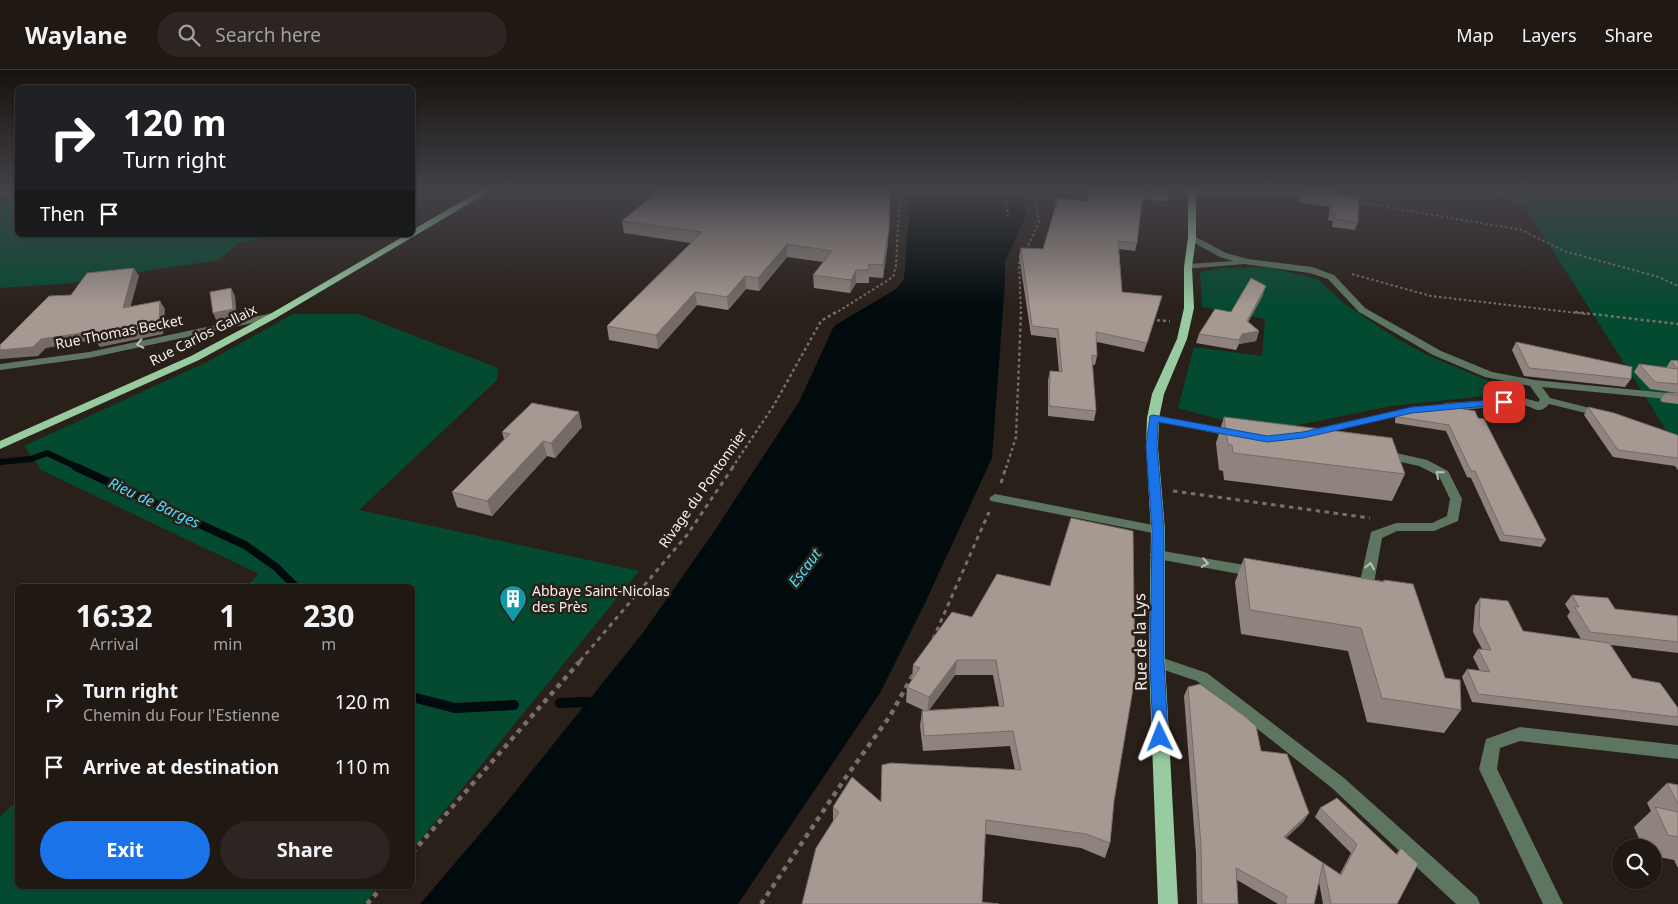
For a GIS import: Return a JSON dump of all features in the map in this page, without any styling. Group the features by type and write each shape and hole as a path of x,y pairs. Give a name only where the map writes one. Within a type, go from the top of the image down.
{"main road":[{"name":"Rue de la Lys","path":"1168,904 1157,662 1158,530 1152,446 1153,418 1158,394 1182,339 1189,308 1188,267 1192,229"},
{"name":"Rue Carlos Gallaix","path":"3,442 195,358 273,316 409,237"}],"street":[{"path":"1192,238 1223,255 1247,262 1312,270 1331,277 1362,310 1437,353 1489,375 1534,383 1678,397"},
{"path":"1188,267 1247,262"},
{"name":"Rue Thomas Becket","path":"3,368 90,355 273,316"},
{"path":"1534,383 1546,400 1613,417"},
{"path":"1294,436 1426,409 1476,403 1524,401 1540,407 1546,400"},
{"path":"1153,418 1250,436"},
{"path":"1341,582 1367,583 1376,535 1396,527 1434,527 1452,518 1456,499 1444,474 1423,463 1373,452"},
{"path":"995,498 1158,530"},
{"path":"1157,556 1270,574"},
{"path":"1157,662 1202,677 1210,683 1338,783 1470,904"},
{"path":"1553,904 1488,769 1492,744 1520,734 1678,752"}],"path":[{"name":"Rivage du Pontonnier","path":"415,850 534,715 687,535 774,405 821,321 876,290 893,277 898,250 899,229"},
{"path":"930,645 995,498 1016,438 1021,309 1019,263 1038,229"},
{"path":"1516,229 1522,230 1564,251 1613,263 1658,277 1678,286"},
{"path":"1349,273 1432,296 1678,324"},
{"path":"1147,320 1186,323"},
{"path":"1156,489 1341,512 1379,520"},
{"path":"761,904 846,777 890,716 916,668"},
{"path":"367,904 380,889"}],"green space":[{"path":"0,229 15,229 15,237 272,237 238,243 219,260 63,284 0,288"},
{"path":"1539,229 1678,229 1678,440 1670,436"},
{"path":"1268,267 1317,279 1345,304 1396,338 1425,354 1491,382 1504,394 1391,406 1284,428 1222,420 1178,408 1194,347 1262,356 1265,319 1202,307 1200,272 1224,268"},
{"path":"293,314 358,314 498,368 497,380 359,510 639,571 415,847 415,584 249,584 259,574 41,470 24,446 207,362"},
{"path":"15,803 15,889 377,889 364,904 0,904 0,817"}],"water":[{"name":"Escaut","path":"908,229 1020,229 1005,262 992,458 925,603 880,693 738,904 420,904 502,808 642,634 711,536 799,402 834,326 896,289 904,279"}],"building":[{"path":"680,229 889,229 883,265 869,264 869,270 856,270 851,280 813,275 832,251 787,244 758,278 745,276 727,297 695,292 656,335 607,326 702,232"},
{"path":"1049,229 1139,229 1137,243 1118,241 1122,292 1162,296 1147,343 1096,332 1097,356 1092,355 1092,358 1096,411 1049,406 1050,371 1062,372 1058,329 1032,326 1021,248 1043,249"},
{"path":"134,268 123,308 160,301 159,326 95,339 96,331 41,339 33,347 0,350 0,345 49,296 71,295 87,273"},
{"path":"1251,278 1266,286 1247,321 1259,331 1242,334 1239,340 1199,334 1215,309 1231,312"},
{"path":"231,288 233,309 213,313 210,292"},
{"path":"1516,342 1632,367 1631,379 1529,368"},
{"path":"1671,360 1678,361 1678,384 1655,382 1639,364 1677,369"},
{"path":"1678,393 1678,395 1667,394"},
{"path":"532,403 579,412 551,443 543,441 487,501 452,492 510,434 502,432"},
{"path":"1461,405 1463,409 1475,411 1478,418 1484,419 1546,540 1504,535 1475,471 1471,471 1449,425 1398,417 1398,413 1415,409"},
{"path":"1588,407 1614,413 1677,435 1678,458 1618,450"},
{"path":"1224,417 1392,438 1405,474 1233,453 1232,445 1228,444"},
{"path":"1071,518 1133,531 1135,677 1114,801 1110,843 1086,834 986,820 982,902 999,904 802,904 816,848 839,812 833,807 852,777 881,802 882,765 891,763 1021,770 1013,731 924,736 922,711 1004,706 996,660 957,660 929,697 907,687 920,668 913,665 952,612 972,617 997,574 1050,586"},
{"path":"1244,558 1384,582 1384,580 1413,584 1445,678 1460,680 1461,710 1382,698 1361,628 1250,610"},
{"path":"1572,595 1608,598 1615,609 1678,616 1678,642 1590,632 1574,606 1579,607"},
{"path":"1480,598 1508,601 1523,631 1609,643 1632,678 1660,683 1678,708 1678,717 1478,694 1467,669 1490,672 1478,649 1491,650 1479,625"},
{"path":"1200,684 1256,726 1261,751 1287,754 1309,813 1284,837 1323,863 1314,904 1285,904 1287,896 1236,868 1238,904 1202,904 1201,845 1188,687"},
{"path":"1667,783 1678,785 1678,804"},
{"path":"1337,798 1397,855 1401,848 1418,864 1397,904 1331,904 1323,863 1341,875 1357,844 1320,808"},
{"path":"1655,807 1678,812 1678,837 1668,835"}],"waterway":[{"name":"Rieu de Barges","path":"0,462 31,459 47,453 79,468"},
{"name":"Rieu de Barges","path":"76,467 245,545 276,567 293,584"},
{"name":"Rieu de Barges","path":"415,698 455,708 514,705"},
{"name":"Rieu de Barges","path":"560,703 587,702"}],"place":[{"name":"Abbaye Saint-Nicolas des Près","path":"513,623"}],"route":[{"path":"1160,737 1156,568 1158,530 1152,446 1153,418 1267,439 1303,435 1412,410 1504,402"}]}
